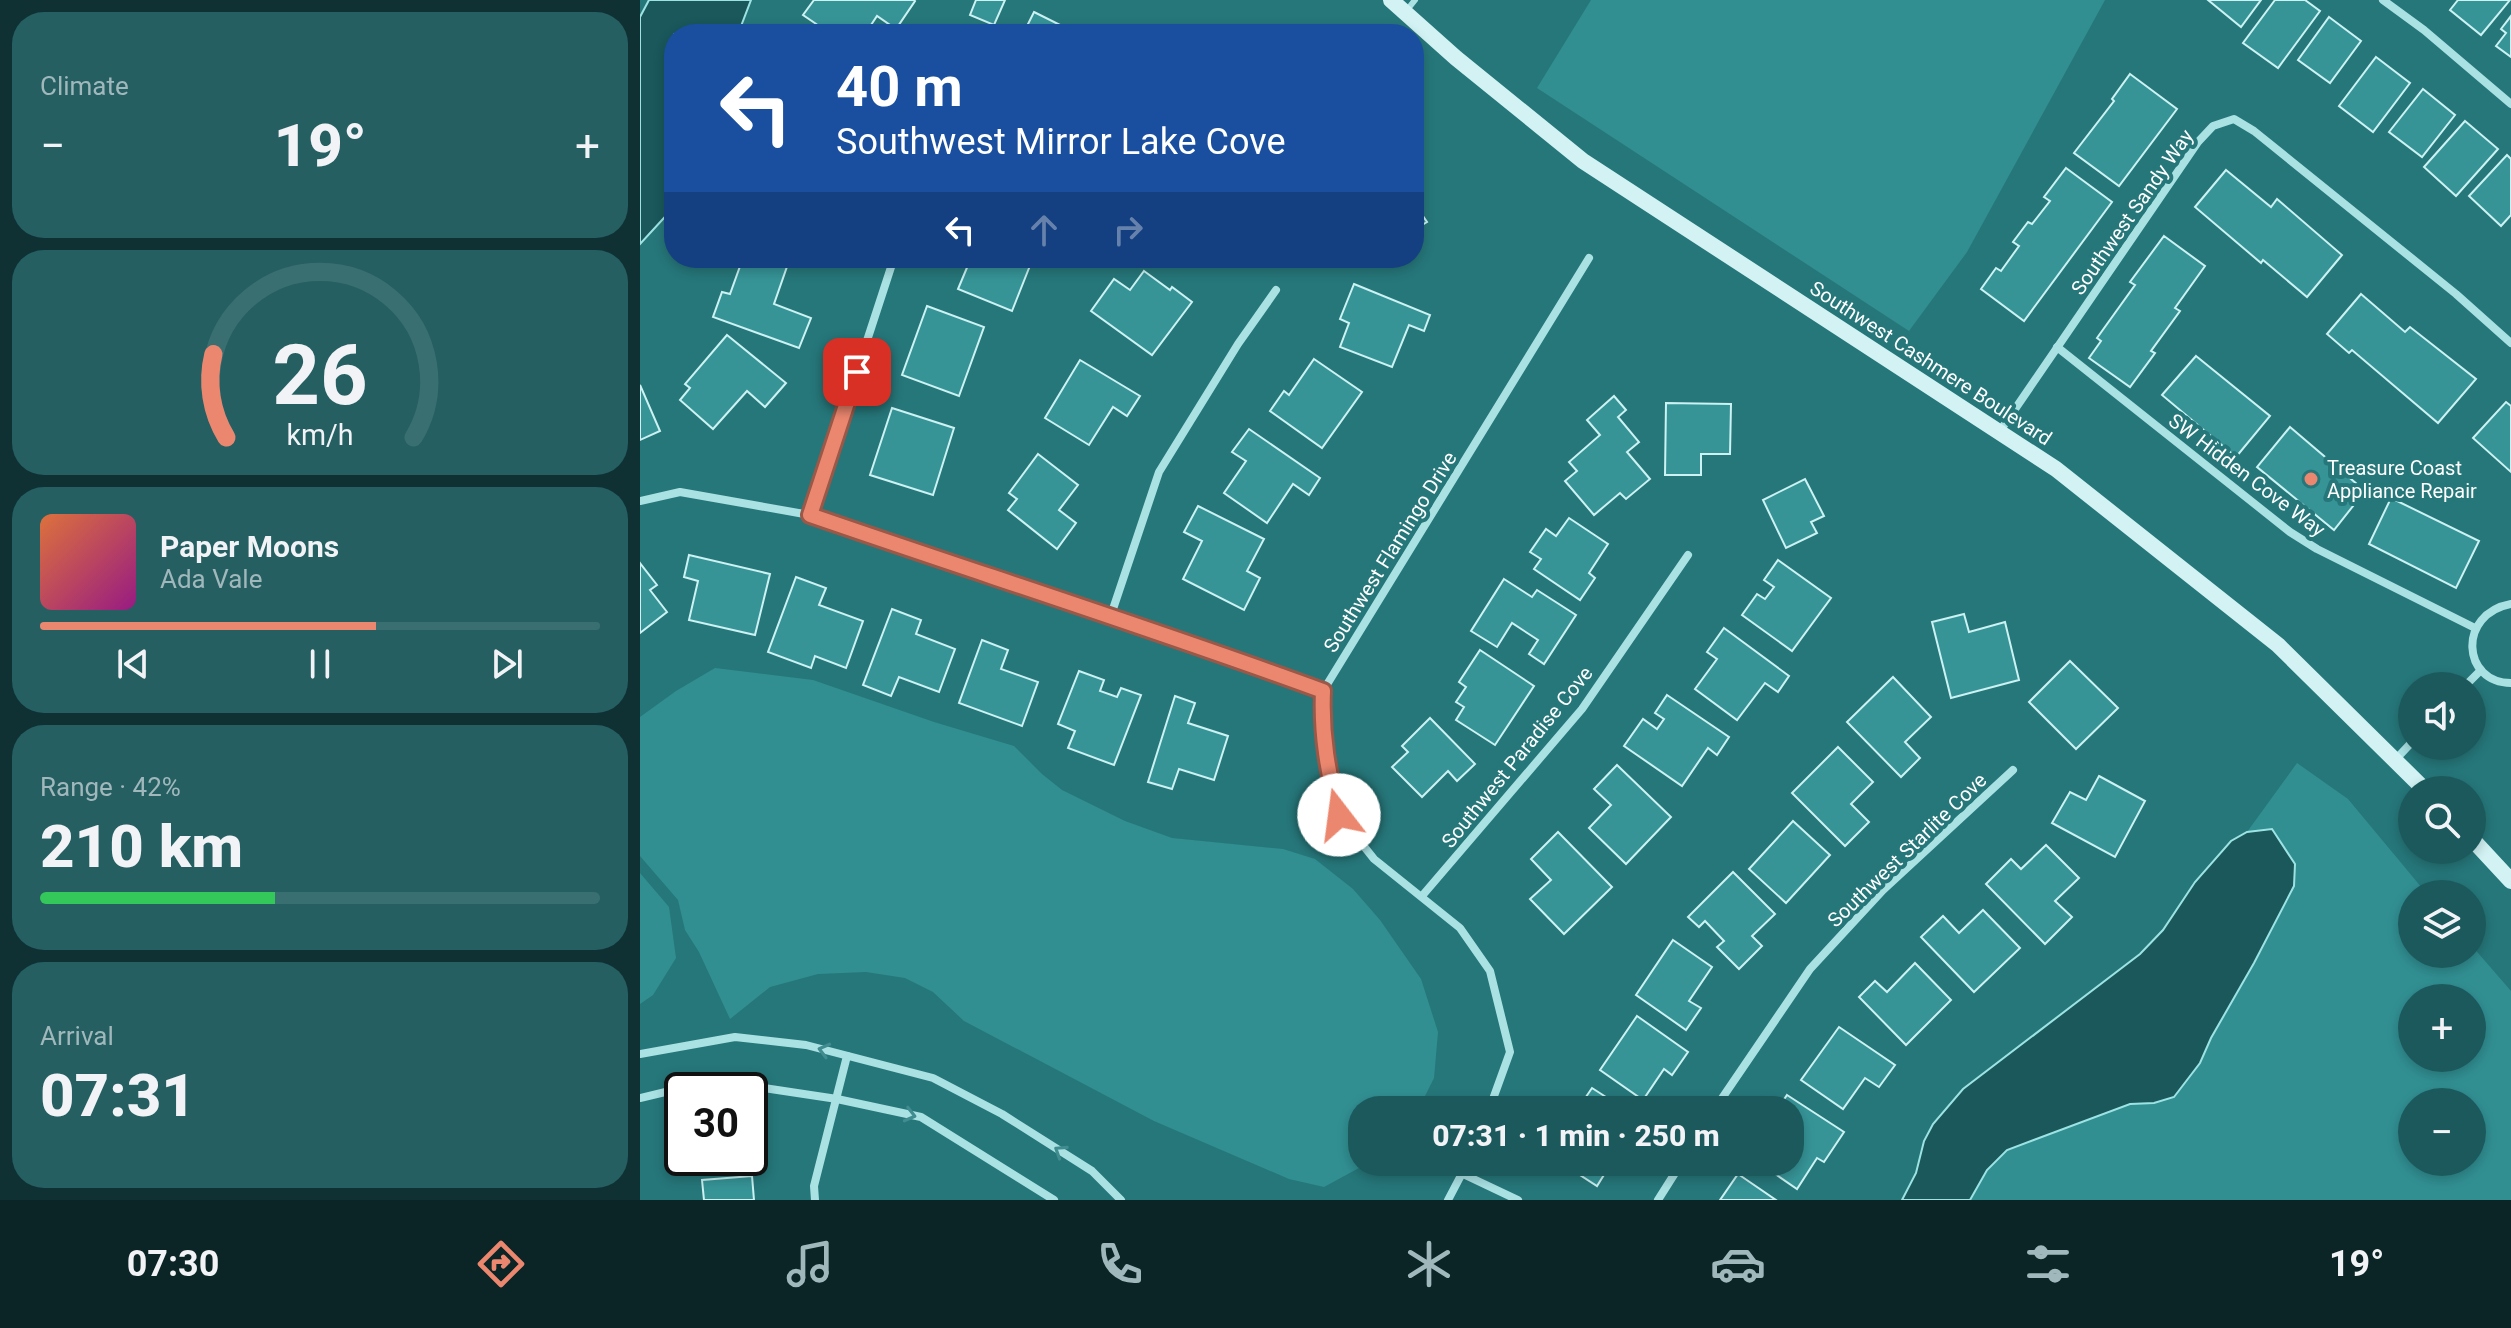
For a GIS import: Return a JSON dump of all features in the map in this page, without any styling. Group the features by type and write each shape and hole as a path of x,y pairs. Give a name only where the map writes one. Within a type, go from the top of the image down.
{"street":[{"name":"Southwest Cashmere Boulevard","path":"1391,0 1410,6 1456,58 1583,161 2056,469 2278,645 2412,776"},
{"path":"2383,0 2424,30 2511,104"},
{"name":"Southwest Sandy Way","path":"2000,431 2198,142 2213,126 2234,119 2254,131 2456,294 2511,343"},
{"name":"Southwest Flamingo Drive","path":"1323,691 1589,258"},
{"path":"810,515 891,268"},
{"path":"1110,618 1159,472 1238,344 1276,290"},
{"name":"SW Hidden Cove Way","path":"2057,347 2290,532 2317,549 2475,628"},
{"path":"640,501 680,492 810,515 1223,654 1323,691 1326,765 1339,815 1374,859 1460,928 1490,971 1510,1052 1494,1096"},
{"name":"Southwest Paradise Cove","path":"1422,896 1582,709 1688,555"},
{"path":"2511,604 2485,615 2475,628 2472,644 2474,659 2481,670 2491,678 2511,683"},
{"name":"Southwest Starlite Cove","path":"1724,1096 1810,969 1883,890 2013,770"},
{"path":"2486,854 2511,881"},
{"path":"640,1054 735,1037 806,1045 933,1078 1002,1114 1092,1171 1121,1200"},
{"path":"815,1200 814,1186 847,1056"},
{"path":"640,1098 682,1088 764,1088 837,1099 921,1117 1054,1200"},
{"path":"1448,1200 1462,1176"},
{"path":"1467,1176 1518,1200"},
{"path":"1658,1200 1673,1176"}],"shaded area":[{"path":"649,0 751,0 742,24 664,24 664,218 640,244 640,17"},
{"path":"1591,0 2105,0 1967,252 1909,331 1537,88"},
{"path":"715,668 813,680 1014,746 1062,790 1125,821 1172,838 1283,849 1315,859 1353,889 1380,920 1421,979 1438,1032 1434,1078 1425,1096 1348,1096 1348,1174 1324,1187 1289,1179 1154,1121 964,1021 933,992 905,978 866,972 818,974 770,987 730,1019 699,952 685,930 678,900 640,856 640,717"},
{"path":"2297,763 2348,799 2398,859 2398,864 2402,864 2415,880 2398,880 2398,968 2486,968 2486,962 2511,991 2511,1200 1970,1200 1987,1170 2007,1150 2130,1104 2154,1103 2174,1097 2200,1064 2211,1038 2294,886 2295,864 2272,829 2247,832"},
{"path":"2272,829 2295,864 2294,886 2200,1063 2174,1097 2154,1103 2130,1104 2007,1150 1987,1170 1970,1200 1902,1200 1916,1173 1924,1141 1933,1124 1963,1089 2140,954 2163,930 2195,882 2231,841 2247,832"},
{"path":"640,873 669,907 676,958 653,995 640,1004"}],"building":[{"path":"814,0 915,1 899,24 889,24 877,16 872,24 816,24 803,15"},
{"path":"976,0 1005,0 994,24 970,15"},
{"path":"2208,0 2261,0 2241,27"},
{"path":"2275,0 2305,0 2320,11 2278,68 2243,43"},
{"path":"2458,0 2510,0 2481,35 2450,10"},
{"path":"1034,12 1058,24 1028,24"},
{"path":"2511,16 2511,57 2496,46 2506,33 2501,29"},
{"path":"2329,17 2361,41 2330,83 2298,60"},
{"path":"2376,57 2410,83 2373,132 2339,106"},
{"path":"2130,74 2177,109 2119,186 2074,153 2114,101 2112,99"},
{"path":"2423,89 2455,115 2422,157 2389,132"},
{"path":"2465,121 2498,149 2456,196 2424,167"},
{"path":"2507,155 2511,159 2511,215 2501,226 2469,196"},
{"path":"2066,168 2112,202 2024,321 1981,289 1996,268 2001,271 2019,246 2013,242 2050,201 2044,197"},
{"path":"2226,170 2271,207 2277,199 2342,255 2307,297 2195,207"},
{"path":"2164,236 2205,266 2175,308 2180,311 2130,387 2089,358 2101,341 2097,338 2135,285 2130,282"},
{"path":"739,268 787,268 774,304 811,318 799,348 713,317 722,292 730,294"},
{"path":"967,268 1029,268 1012,311 958,289"},
{"path":"1144,271 1192,302 1152,355 1091,311 1114,279 1130,290"},
{"path":"1354,284 1430,315 1424,331 1409,325 1392,367 1340,347 1349,323 1340,319"},
{"path":"2361,294 2405,332 2410,327 2476,379 2438,423 2352,350 2349,353 2327,334"},
{"path":"927,306 984,327 959,396 902,375"},
{"path":"727,335 786,383 765,407 747,391 713,429 680,400 690,388 685,384"},
{"path":"2196,356 2270,416 2236,457 2162,395"},
{"path":"1314,359 1362,392 1322,448 1270,411 1284,391 1289,395"},
{"path":"1080,360 1140,396 1127,416 1113,407 1089,445 1045,418"},
{"path":"640,385 660,431 640,440"},
{"path":"1614,396 1626,410 1618,417 1639,442 1627,452 1650,479 1626,499 1620,493 1594,515 1565,481 1577,471 1569,462 1600,435 1587,420"},
{"path":"2506,402 2511,406 2511,472 2473,438"},
{"path":"1666,403 1731,404 1730,454 1701,454 1701,475 1665,475"},
{"path":"892,408 954,428 933,495 870,475"},
{"name":"Treasure Coast Appliance Repair","path":"2290,427 2365,491 2334,530 2257,467"},
{"path":"1249,429 1320,478 1309,495 1293,484 1267,523 1224,493 1246,461 1232,452"},
{"path":"1038,454 1078,485 1059,510 1076,523 1057,549 1008,510 1017,499 1009,493"},
{"path":"1805,479 1824,516 1811,522 1817,533 1786,548 1763,500"},
{"path":"2391,498 2479,541 2456,588 2369,544"},
{"path":"1198,506 1264,539 1247,571 1260,578 1244,610 1183,579 1202,541 1184,532"},
{"path":"1569,518 1608,544 1589,573 1595,578 1580,600 1534,569 1541,559 1530,552 1546,529 1556,536"},
{"path":"689,555 770,574 755,635 689,620 698,581 684,577"},
{"path":"1778,560 1831,598 1792,651 1742,615 1757,594 1765,599 1774,587 1764,580"},
{"path":"640,563 657,585 650,590 667,612 640,633"},
{"path":"796,577 826,588 819,605 863,621 846,668 815,656 811,668 768,652"},
{"path":"1504,579 1532,597 1537,590 1576,615 1544,664 1529,654 1538,640 1512,623 1497,647 1471,631"},
{"path":"892,609 921,620 916,634 955,649 939,692 899,677 891,696 863,685"},
{"path":"1964,614 1969,632 2005,622 2019,680 1951,698 1932,622"},
{"path":"1724,628 1789,676 1778,692 1765,683 1737,720 1695,689 1717,659 1707,652"},
{"path":"982,640 1008,650 1001,669 1038,682 1022,726 959,703"},
{"path":"1480,650 1534,686 1495,745 1456,720 1464,707 1456,702 1466,687 1459,682"},
{"path":"2070,661 2118,708 2076,749 2029,702"},
{"path":"1079,671 1104,680 1100,691 1117,697 1121,688 1141,695 1114,765 1068,748 1075,731 1058,724"},
{"path":"1893,677 1931,717 1905,742 1920,758 1901,777 1847,722"},
{"path":"1667,695 1729,737 1717,755 1708,748 1682,786 1624,746 1643,719 1657,729 1664,719 1655,713"},
{"path":"1175,696 1195,703 1188,723 1228,736 1214,780 1179,769 1172,789 1148,782"},
{"path":"1430,718 1475,764 1457,781 1448,771 1422,797 1392,767 1408,752 1402,746"},
{"path":"1838,747 1873,782 1851,804 1869,822 1845,846 1792,793"},
{"path":"1617,765 1671,817 1626,864 1589,828 1611,805 1594,789"},
{"path":"2099,776 2145,801 2115,857 2052,823 2070,792 2086,800"},
{"path":"1793,821 1830,855 1786,903 1749,869"},
{"path":"1558,832 1612,887 1564,934 1530,899 1551,880 1531,859"},
{"path":"2046,845 2079,878 2055,901 2072,917 2045,944 1986,884 2011,859 2021,869"},
{"path":"1733,872 1775,914 1752,936 1762,946 1739,969 1717,947 1724,941 1705,921 1699,927 1688,917"},
{"path":"1983,910 2020,948 1974,992 1921,937 1943,916 1959,933"},
{"path":"1673,940 1712,967 1689,1001 1701,1008 1686,1030 1636,995"},
{"path":"1915,963 1951,1000 1906,1045 1859,997 1875,981 1887,992"},
{"path":"1637,1016 1688,1052 1672,1075 1664,1069 1646,1096 1637,1096 1600,1070"},
{"path":"1839,1027 1895,1065 1879,1087 1865,1078 1843,1109 1801,1080"},
{"path":"1592,1088 1604,1096 1587,1096"},
{"path":"1804,1106 1844,1132 1824,1162 1817,1158 1797,1189 1778,1176 1804,1176"},
{"path":"752,1176 754,1200 704,1200 702,1180"},
{"path":"1582,1176 1603,1176 1597,1186"},
{"path":"1737,1176 1741,1176 1776,1200 1720,1200"}],"place":[{"name":"Treasure Coast Appliance Repair","path":"2311,479"}],"route":[{"path":"857,372 810,515 1223,654 1323,691 1326,765 1339,815"}]}
